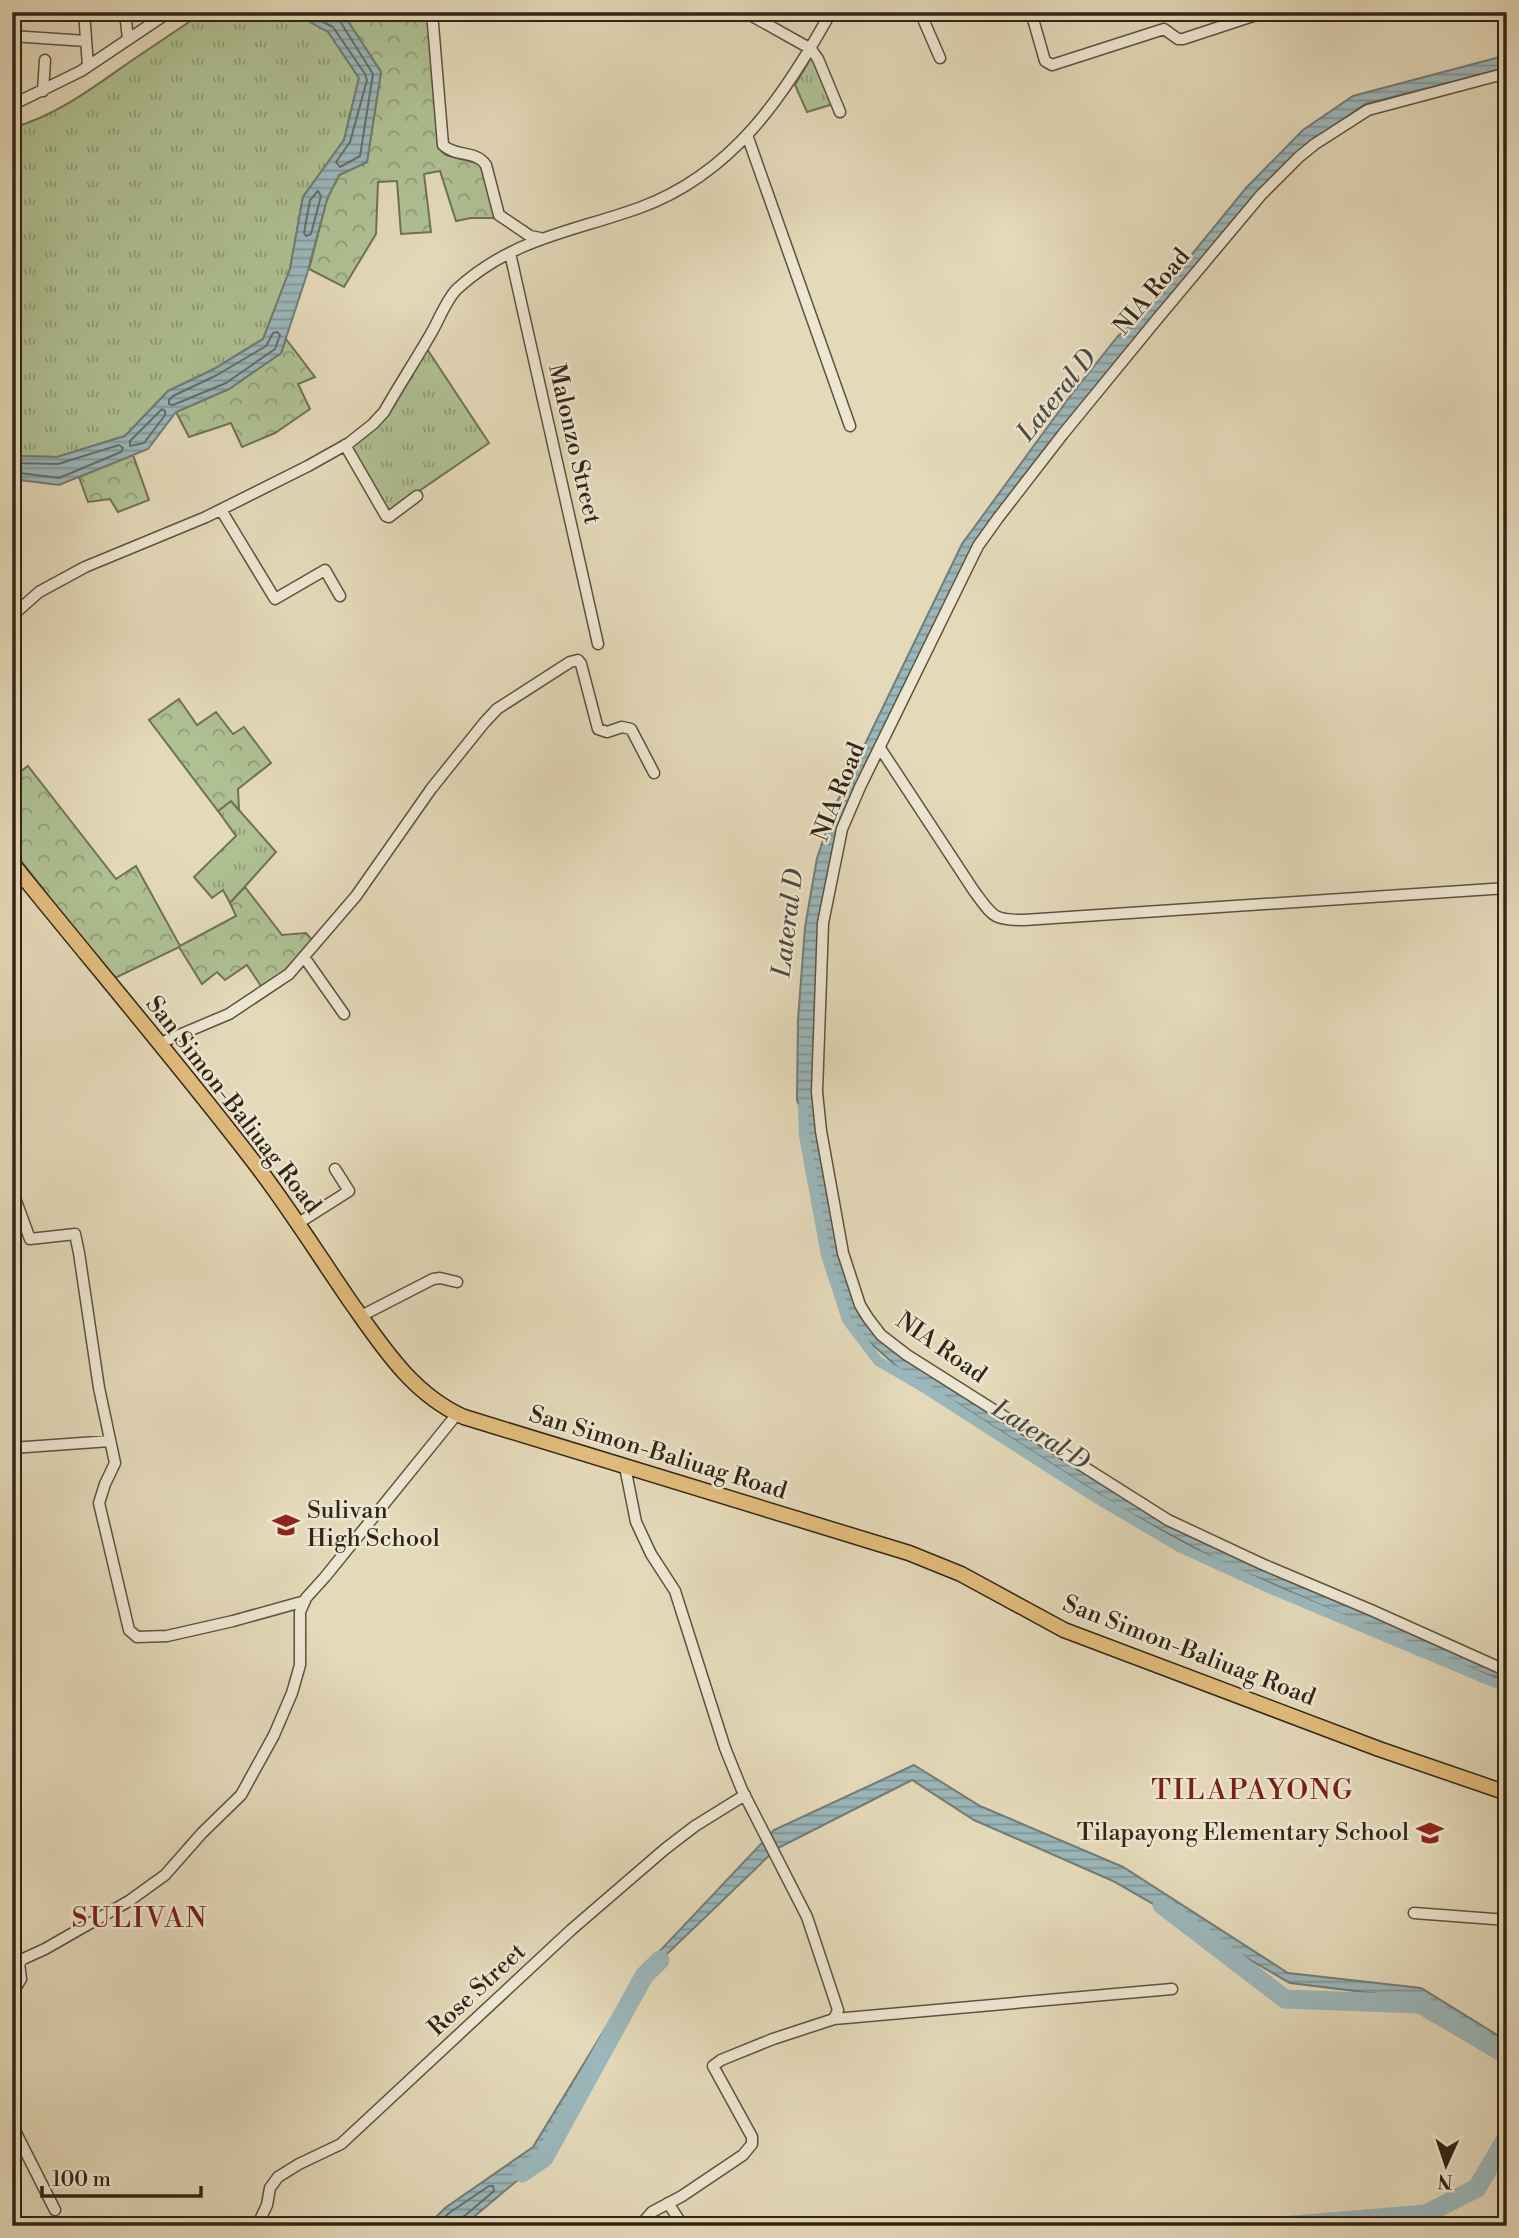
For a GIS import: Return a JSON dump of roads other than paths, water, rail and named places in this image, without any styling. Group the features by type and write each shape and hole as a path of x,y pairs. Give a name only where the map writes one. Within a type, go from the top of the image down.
{"main road":[{"name":"San Simon-Baliuag Road","path":"12,863 251,1159 405,1376 430,1399 457,1414 909,1553 961,1574 1064,1630 1367,1745 1507,1793"}],"street":[{"path":"84,12 88,66"},
{"path":"125,12 128,39"},
{"path":"432,12 443,145 447,150 482,160 486,165 499,215 530,236 543,238"},
{"path":"745,12 811,49 818,59 840,112"},
{"path":"12,616 39,592 85,566 221,510 345,445 384,412 454,292 482,269 526,243 642,207 681,190 719,162 758,126 777,101 831,12"},
{"path":"920,12 940,58"},
{"path":"1031,12 1045,61 1052,65 1164,29 1178,39 1183,39 1255,15"},
{"path":"12,106 88,66 166,13"},
{"path":"12,36 86,41"},
{"path":"43,91 45,60"},
{"name":"NIA Road","path":"1507,74 1368,110 1315,144 1261,195 1063,434 978,546 842,829 823,923 817,1092 821,1131 843,1253 860,1305 881,1335 907,1355 1168,1520 1507,1671"},
{"path":"747,135 850,426"},
{"name":"Malonzo Street","path":"510,253 598,645"},
{"path":"345,445 386,516 389,517 417,496"},
{"path":"221,510 275,599 325,570 340,596"},
{"path":"158,1044 237,1010 289,974 356,896 431,789 484,723 497,709 570,662 578,660 581,664 598,729 607,732 622,727 631,729 654,773"},
{"path":"880,748 974,891 989,911 999,919 1024,920 1507,888"},
{"path":"304,957 344,1014"},
{"path":"297,1224 349,1191 335,1169"},
{"path":"12,1189 30,1239 75,1234 99,1388 115,1463 99,1503 127,1623 133,1634 144,1638 167,1636 305,1601"},
{"path":"361,1316 433,1279 457,1282"},
{"path":"12,1988 16,1987 21,1979 19,1964 23,1959 129,1901 165,1875 202,1833 241,1795 274,1735 292,1693 300,1665 300,1612 305,1601 457,1414"},
{"path":"12,1448 110,1441"},
{"path":"625,1467 636,1522 651,1554 676,1591 717,1727 745,1796 807,1917 838,2010 834,2019"},
{"name":"Rose Street","path":"257,2226 267,2205 270,2188 278,2177 341,2144 592,1912 685,1834 745,1796"},
{"path":"1413,1913 1507,1920"},
{"path":"640,2226 652,2212 743,2155 752,2144 752,2137 713,2066 721,2060 834,2019 1172,1989"},
{"path":"12,2125 55,2210"},
{"path":"668,2203 683,2226"}],"water":[{"path":"292,12 342,12 381,72 367,162 339,175 327,199 307,274 281,353 229,389 176,412 148,449 59,485 12,479 12,456 57,457 125,436 168,391 214,369 263,339 290,269 303,197 344,140 359,78 328,32"},
{"name":"Lateral D","path":"1507,55 1507,68 1365,104 1308,144 990,523 833,851 814,1092 830,1200 864,1320 1138,1507 1507,1675 1507,1682 1415,1647 1228,1566 1119,1507 960,1405 904,1373 865,1338 852,1320 841,1296 829,1257 805,1128 797,1100 798,1020 805,927 817,858 835,806 962,544 1068,399 1118,336 1139,319 1246,188 1303,130 1353,96"},
{"path":"914,1765 980,1806 1123,1867 1288,1973 1421,1988 1507,2041 1507,2054 1420,1999 1290,1983 1113,1881 974,1820 912,1780 776,1849 644,1976 544,2158 463,2226 427,2226 445,2208 533,2147 639,1973 774,1830"}],"waterway":[{"name":"Lateral D","path":"803,1107 804,1136 826,1255 847,1320 878,1361 1179,1547 1273,1590 1507,1688"},
{"path":"1162,1905 1285,1999 1420,2004 1507,2055"},
{"path":"522,2173 544,2158 644,1976 660,1960"},
{"path":"1282,2226 1426,2214 1477,2188 1507,2137"}],"place":[{"name":"Sulivan High School","path":"286,1525"},
{"name":"Tilapayong Elementary School","path":"1430,1833"}],"district":[{"name":"TILAPAYONG","path":"1253,1790"},
{"name":"SULIVAN","path":"140,1918"}]}
